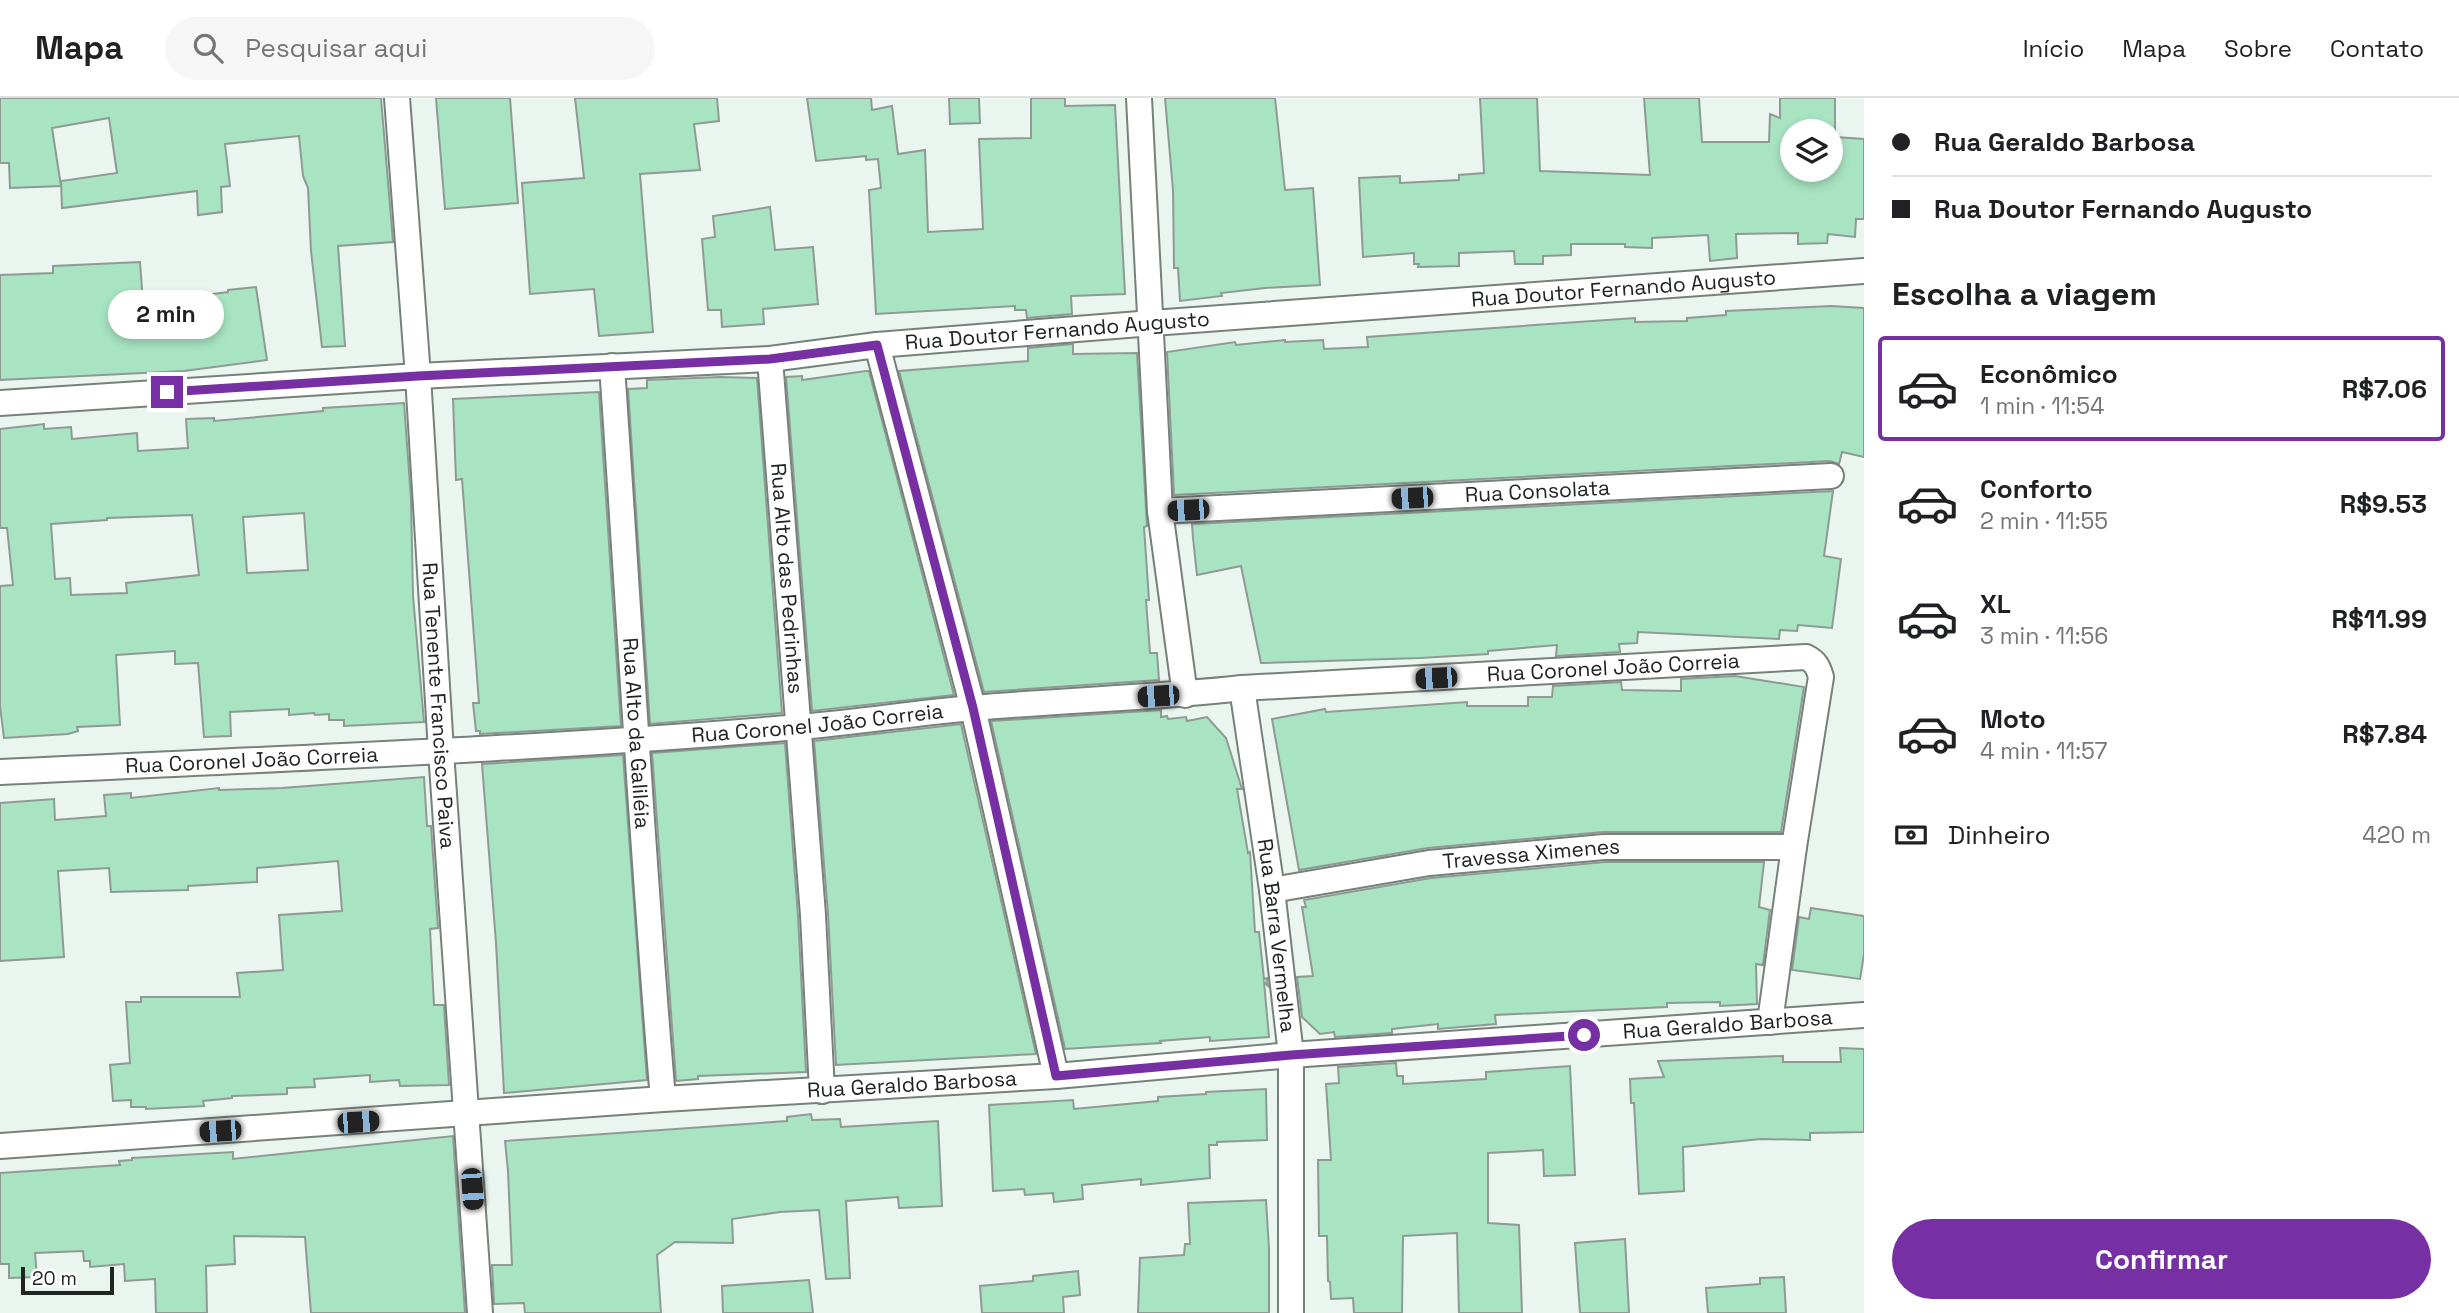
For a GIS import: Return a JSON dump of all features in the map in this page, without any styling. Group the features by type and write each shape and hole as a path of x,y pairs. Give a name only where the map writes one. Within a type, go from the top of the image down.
{"street":[{"name":"Rua Tenente Francisco Paiva","path":"397,98 480,1313"},
{"path":"1139,98 1160,511 1185,695"},
{"name":"Rua Doutor Fernando Augusto","path":"0,403 418,376 770,359 877,345 1864,271"},
{"path":"877,345 973,708 1056,1076"},
{"name":"Rua Alto das Pedrinhas","path":"770,359 800,727 822,1091"},
{"name":"Rua Alto da Galiléia","path":"612,366 649,933 663,1099"},
{"name":"Rua Consolata","path":"1160,511 1831,476"},
{"name":"Rua Coronel João Correia","path":"0,772 440,751 800,727 973,708 1185,695 1242,688 1806,657 1813,660 1821,677 1770,1022"},
{"name":"Rua Barra Vermelha","path":"1242,688 1272,890 1291,1055 1291,1313"},
{"name":"Travessa Ximenes","path":"1272,890 1429,863 1591,848 1794,847"},
{"name":"Rua Geraldo Barbosa","path":"0,1146 663,1099 1056,1076 1291,1055 1864,1015"}],"building":[{"path":"0,98 381,98 393,242 338,246 345,346 322,347 311,251 308,188 303,176 299,136 225,144 230,186 221,187 222,212 198,215 197,191 62,208 61,181 117,173 109,118 52,128 61,186 10,188 9,163 0,163"},
{"path":"436,98 510,98 518,203 445,209"},
{"path":"575,98 717,98 719,121 694,124 700,170 640,174 653,332 599,336 594,289 530,294 522,183 584,178"},
{"path":"807,98 871,98 872,110 892,106 898,154 925,150 928,232 983,229 979,139 1031,138 1031,98 1065,98 1065,106 1115,105 1125,294 1071,296 1072,314 1027,318 1026,310 1015,310 1015,306 876,314 869,190 881,188 878,159 866,160 866,156 816,161"},
{"path":"949,98 979,98 980,123 950,124"},
{"path":"1165,98 1275,98 1285,190 1313,188 1320,285 1221,293 1222,296 1180,301 1178,268 1174,268 1173,190"},
{"path":"1480,98 1537,98 1540,171 1650,175 1644,98 1699,98 1702,142 1769,142 1770,114 1780,118 1780,98 1835,98 1835,119 1780,119 1780,182 1843,182 1843,138 1864,139 1864,219 1856,219 1855,237 1828,234 1827,243 1798,244 1798,233 1736,234 1737,258 1710,261 1708,235 1652,238 1652,248 1625,247 1625,244 1571,244 1571,255 1543,256 1543,264 1515,264 1514,251 1459,253 1459,266 1418,267 1419,264 1414,264 1414,253 1363,257 1359,178 1400,176 1400,183 1459,180 1459,175 1484,173"},
{"path":"770,207 775,250 813,247 818,304 763,309 764,324 722,327 721,310 708,310 702,239 715,237 713,216"},
{"path":"140,262 143,302 197,298 196,296 256,287 267,360 184,371 0,380 0,275 53,273 53,266"},
{"path":"1831,306 1864,308 1864,457 1842,452 1839,464 1830,461 1174,495 1167,352 1235,342 1236,345 1285,340 1323,340 1324,349 1368,347 1367,337 1635,318 1635,322 1687,321 1687,318 1726,315 1726,311"},
{"path":"1073,344 1073,354 1137,353 1147,526 1144,527 1149,600 1146,600 1150,653 1157,653 1159,680 984,692 899,371 1028,361 1028,348"},
{"path":"869,371 954,695 812,711 786,377 802,376 802,380"},
{"path":"757,378 782,713 650,724 628,389 647,388 647,380"},
{"path":"599,392 621,726 480,734 480,731 476,731 473,703 479,703 462,479 456,480 453,399"},
{"path":"404,403 411,499 413,596 424,722 344,726 344,720 329,720 329,714 289,715 289,709 230,712 231,736 204,737 198,663 175,664 175,651 116,655 120,725 77,727 78,731 68,734 4,738 0,706 0,586 13,585 7,528 0,528 0,429 44,424 44,429 71,427 72,439 137,433 138,451 188,448 186,419 214,418 214,421 323,411 323,408","holes":["304,513 308,570 247,573 243,517","192,515 199,575 126,583 127,593 71,595 70,578 55,579 51,524 107,518"]},
{"path":"1833,491 1824,556 1841,559 1832,628 1798,625 1797,631 1780,630 1779,639 1638,632 1637,643 1619,644 1620,652 1556,656 1557,645 1488,651 1488,654 1261,663 1241,566 1197,575 1192,524"},
{"path":"1735,676 1804,687 1781,832 1603,832 1428,848 1299,870 1272,719 1325,709 1326,712 1467,702 1467,706 1528,706 1528,697 1552,697 1553,686 1621,682 1622,690 1681,691 1681,679"},
{"path":"1161,710 1161,717 1167,716 1168,719 1186,717 1187,721 1207,717 1226,738 1242,789 1237,789 1248,853 1250,852 1255,932 1259,932 1264,979 1267,978 1268,986 1264,982 1269,1037 1210,1041 1210,1037 1065,1049 991,721"},
{"path":"961,724 1036,1054 836,1065 828,914 814,741"},
{"path":"785,743 806,1072 698,1076 698,1079 676,1081 652,753"},
{"path":"623,755 647,1080 504,1093 482,764"},
{"path":"424,777 427,826 431,826 438,928 430,929 434,1005 444,1005 449,1085 400,1086 399,1080 370,1082 370,1075 314,1079 315,1087 287,1088 287,1094 232,1096 203,1101 204,1106 146,1109 131,1107 131,1100 113,1101 110,1065 130,1063 126,1002 141,1002 141,997 240,997 237,973 283,970 279,915 342,911 338,861 257,868 257,882 188,886 188,890 111,892 109,868 58,871 64,957 0,961 0,803 54,799 55,820 106,816 104,795 131,793 131,798 219,788 282,788"},
{"path":"1605,862 1764,862 1759,907 1770,910 1763,965 1756,964 1757,1004 1720,1006 1720,1002 1667,1003 1667,1007 1495,1015 1496,1024 1438,1029 1438,1024 1392,1029 1392,1033 1335,1037 1334,1032 1320,1034 1302,1017 1297,977 1313,976 1302,907 1306,907 1304,900 1431,878"},
{"path":"1811,908 1864,916 1864,954 1860,979 1792,970 1799,917 1809,919"},
{"path":"1840,1048 1864,1049 1864,1132 1810,1133 1810,1140 1761,1139 1683,1147 1684,1191 1639,1194 1634,1103 1631,1103 1630,1079 1664,1077 1658,1061 1783,1056 1783,1062 1841,1062"},
{"path":"1396,1063 1397,1076 1403,1076 1403,1084 1486,1079 1486,1072 1570,1066 1575,1175 1544,1176 1543,1150 1488,1153 1488,1223 1519,1225 1522,1313 1459,1313 1457,1233 1403,1236 1402,1313 1354,1313 1353,1298 1331,1299 1327,1236 1319,1236 1318,1160 1331,1160 1326,1084 1339,1083 1338,1067"},
{"path":"1266,1089 1267,1140 1217,1142 1217,1145 1209,1145 1210,1178 1141,1185 1141,1179 1082,1185 1083,1199 1054,1202 1053,1193 1025,1195 1024,1189 993,1191 989,1105 1073,1100 1074,1109 1158,1101 1158,1097 1206,1092"},
{"path":"811,1114 812,1120 840,1119 841,1127 938,1121 942,1206 899,1208 898,1197 846,1201 850,1278 826,1279 819,1210 780,1212 732,1219 733,1243 675,1242 657,1255 661,1313 525,1313 524,1303 494,1304 492,1265 512,1265 505,1141 787,1121 787,1117"},
{"path":"453,1136 465,1313 311,1313 305,1237 234,1236 235,1264 206,1266 207,1313 156,1313 155,1279 125,1281 124,1264 90,1267 90,1261 84,1261 83,1251 35,1253 37,1277 9,1278 9,1264 0,1264 0,1173 120,1165 119,1161 132,1158 233,1152 233,1159"},
{"path":"1266,1200 1269,1313 1138,1313 1140,1258 1184,1255 1185,1244 1190,1244 1188,1203"},
{"path":"1625,1239 1629,1313 1580,1313 1575,1243"},
{"path":"1078,1271 1080,1295 1063,1297 1064,1313 982,1313 980,1286 1033,1281 1033,1276"},
{"path":"1784,1277 1786,1313 1708,1313 1706,1288 1760,1284 1760,1278"},
{"path":"809,1280 813,1313 723,1313 722,1286"}],"route":[{"path":"167,392 418,376 770,359 877,345 973,708 1056,1076 1291,1055 1584,1035"}]}
